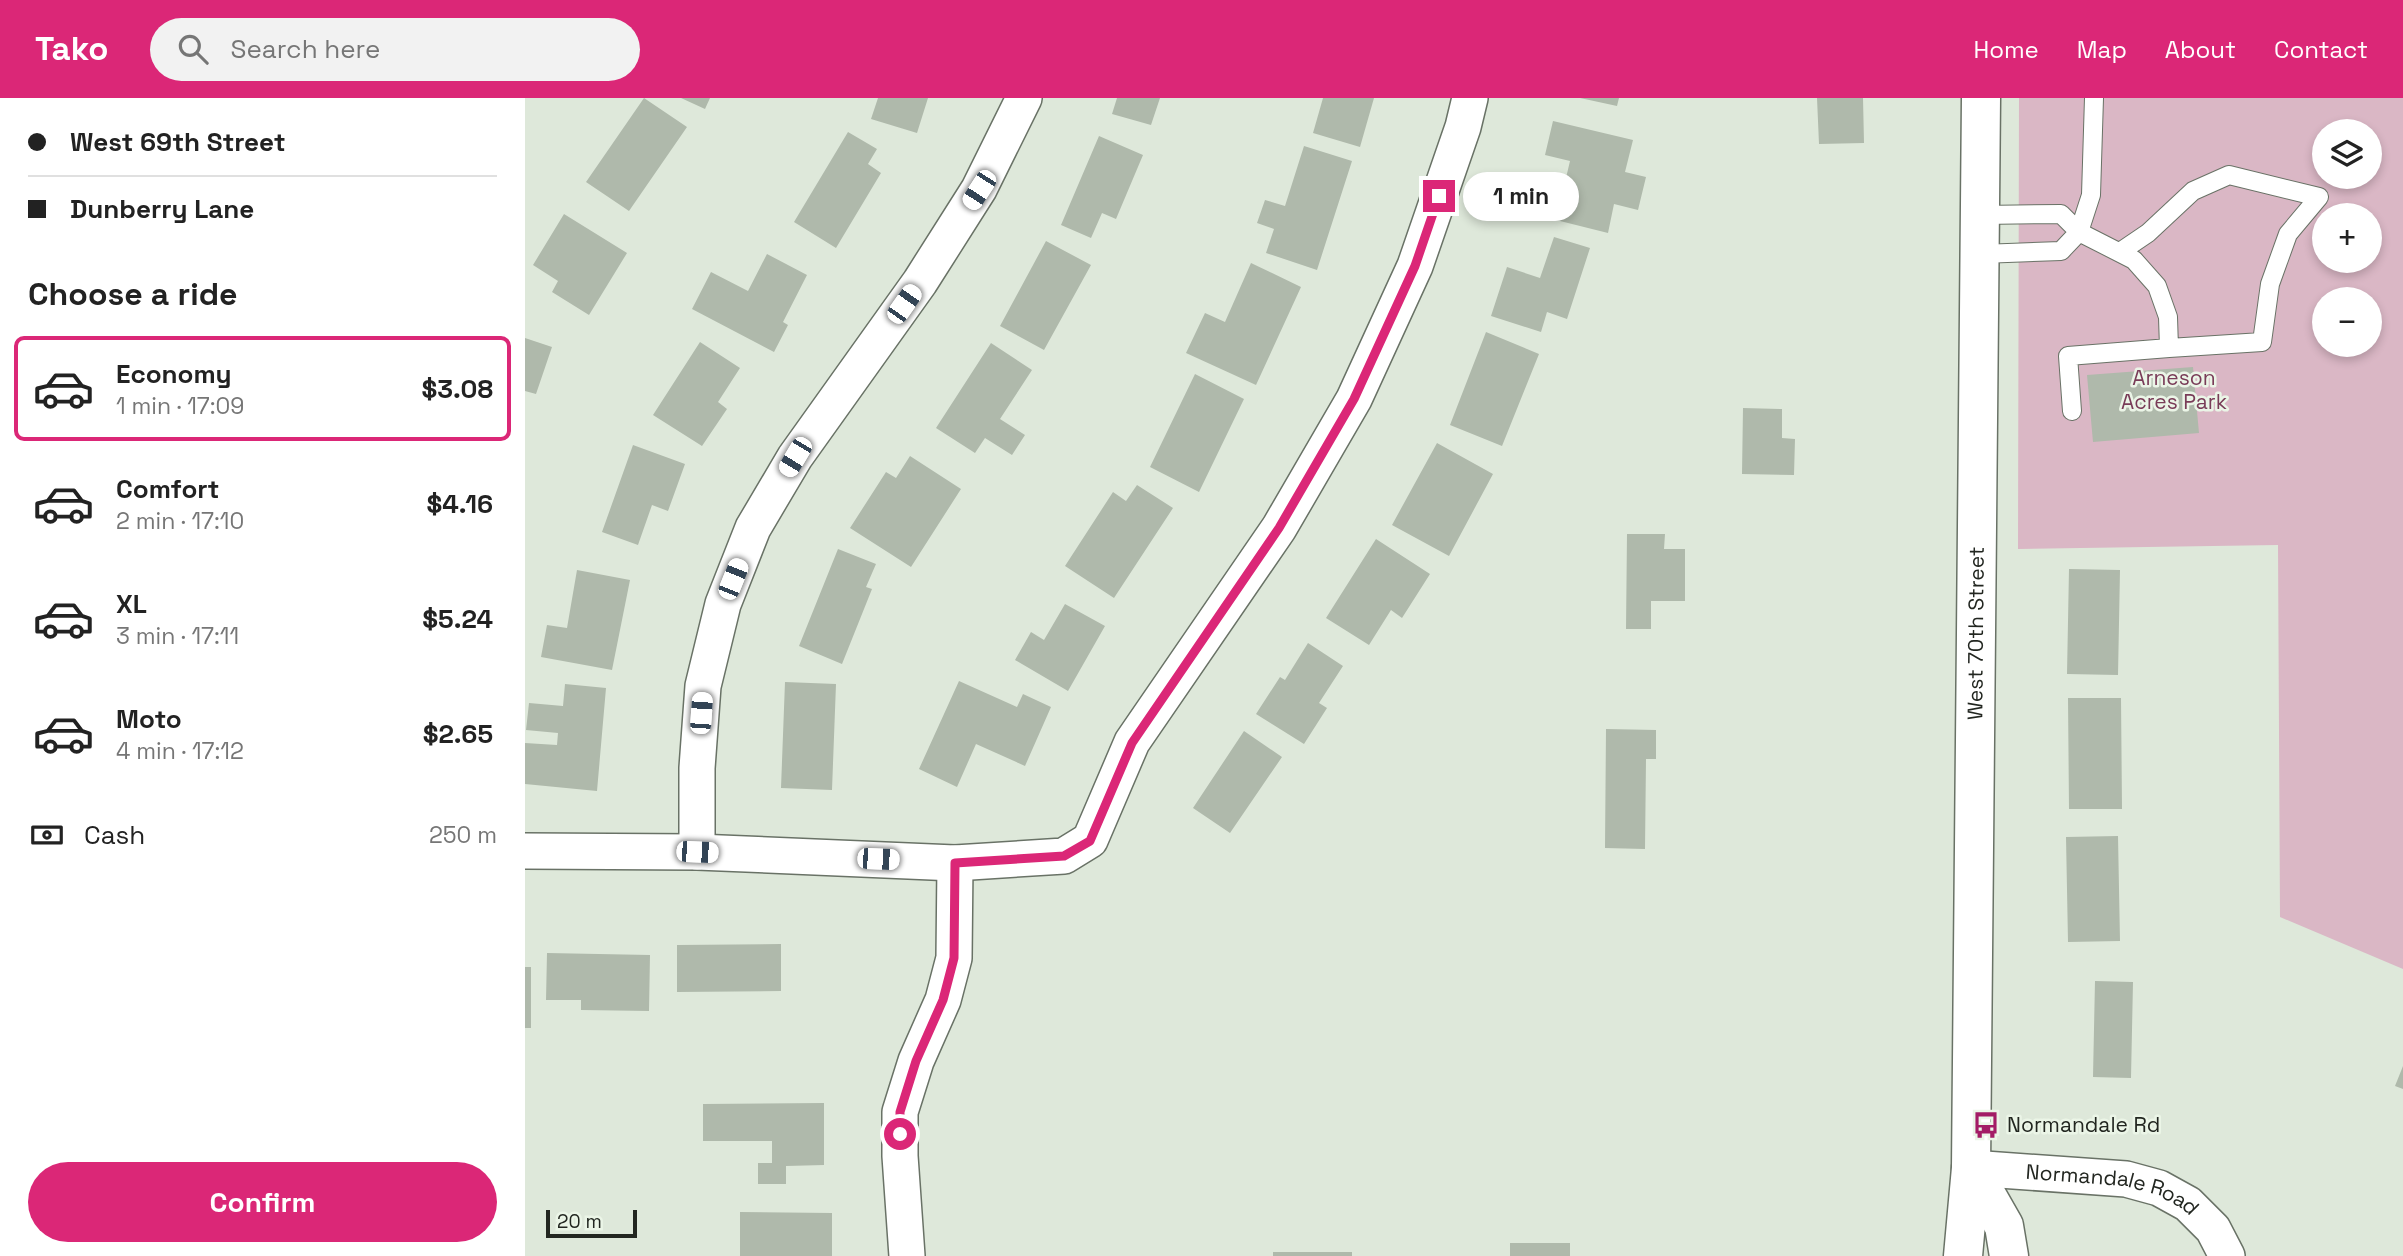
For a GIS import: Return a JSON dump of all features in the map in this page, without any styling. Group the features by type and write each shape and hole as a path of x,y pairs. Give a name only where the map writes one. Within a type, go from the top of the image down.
{"street":[{"path":"697,852 697,768 703,686 723,604 753,528 795,457 920,282 979,190 1024,98"},
{"path":"525,851 697,852 955,863 1064,856 1090,841 1132,743 1279,528 1354,399 1415,266 1463,127 1470,98"},
{"name":"West 70th Street","path":"1963,1256 1971,1168 1981,98"},
{"path":"907,1256 900,1156 900,1112 916,1061 943,1000 954,958 955,863"},
{"path":"1971,1168 2004,1226 2009,1256"},
{"name":"Normandale Road","path":"1971,1168 2126,1179 2159,1188 2188,1204 2213,1229 2227,1256"}],"lane":[{"path":"1981,254 2061,251 2079,232 2091,195 2094,98"},
{"path":"2072,411 2069,356 2262,342 2270,284 2288,234 2319,197 2229,175 2193,191 2148,233 2120,252"},
{"path":"1981,215 2061,214 2079,232 2134,260 2157,286 2168,317 2169,348"}],"green space":[{"name":"Arneson Acres Park","path":"2019,98 2403,98 2403,969 2280,917 2278,545 2018,549"}],"building":[{"path":"644,98 687,127 629,211 586,182"},
{"path":"681,98 710,98 705,109"},
{"path":"878,98 928,98 917,133 871,119"},
{"path":"1117,98 1160,98 1151,125 1112,114"},
{"path":"1323,98 1374,98 1360,147 1313,133"},
{"path":"1580,98 1619,98 1617,106"},
{"path":"1817,98 1863,98 1864,143 1819,144"},
{"path":"1553,121 1633,140 1625,172 1646,177 1638,210 1614,204 1608,233 1556,220 1570,161 1545,155"},
{"path":"848,132 877,149 868,164 881,173 836,248 794,222"},
{"path":"1099,136 1143,155 1116,219 1102,213 1091,238 1061,225"},
{"path":"1304,146 1352,161 1317,270 1266,253 1274,229 1257,223 1265,200 1285,206"},
{"path":"564,214 627,253 589,315 552,292 558,281 533,265"},
{"path":"1554,237 1590,248 1567,319 1547,312 1541,332 1491,316 1507,267 1540,278"},
{"path":"1046,241 1091,265 1044,350 1000,326"},
{"path":"767,254 807,275 783,322 788,325 774,352 692,309 711,272 748,291"},
{"path":"1251,263 1301,287 1256,385 1186,353 1205,313 1225,322"},
{"path":"1486,332 1539,354 1502,446 1450,425"},
{"path":"525,338 552,347 536,394 525,391"},
{"path":"700,342 740,368 718,402 727,409 702,446 653,415"},
{"path":"991,343 1032,370 1000,419 1025,435 1012,455 985,438 975,453 936,428"},
{"path":"2193,367 2199,433 2093,442 2087,375"},
{"path":"1195,374 1244,399 1199,492 1150,467"},
{"path":"1743,408 1782,409 1782,438 1795,439 1794,475 1742,474"},
{"path":"1437,443 1493,474 1449,556 1392,525"},
{"path":"633,445 685,464 668,511 652,505 638,545 602,532"},
{"path":"910,456 961,489 911,567 850,528 886,472 896,478"},
{"path":"1137,485 1173,508 1114,598 1065,566 1113,492 1126,501"},
{"path":"1627,534 1665,534 1664,549 1685,549 1685,601 1651,601 1651,629 1626,629"},
{"path":"1376,539 1430,574 1402,618 1391,610 1369,645 1326,618"},
{"path":"838,549 876,564 866,587 872,589 842,664 799,646"},
{"path":"2069,569 2120,570 2118,675 2067,674"},
{"path":"577,570 630,580 612,670 541,657 547,625 567,628"},
{"path":"1065,604 1105,626 1068,691 1015,660 1031,632 1044,640"},
{"path":"1308,643 1343,666 1319,703 1327,708 1304,744 1256,714 1280,677 1285,680"},
{"path":"959,681 1017,707 1023,694 1051,707 1025,766 976,744 957,787 919,769"},
{"path":"785,682 836,684 832,790 781,788"},
{"path":"565,684 606,688 597,791 525,784 525,743 557,745 558,733 526,730 529,703 563,706"},
{"path":"2068,698 2121,698 2122,809 2069,809"},
{"path":"1606,729 1656,730 1656,759 1646,759 1645,849 1605,848"},
{"path":"1244,731 1282,757 1230,833 1193,808"},
{"path":"2118,836 2120,941 2068,942 2066,837"},
{"path":"781,944 781,991 677,992 677,945"},
{"path":"547,953 650,955 649,1011 581,1010 581,1000 546,1000"},
{"path":"525,967 531,967 531,1028 525,1028"},
{"path":"2095,981 2133,982 2131,1078 2093,1077"},
{"path":"2403,1066 2403,1089 2395,1086"},
{"path":"824,1103 824,1165 786,1166 786,1184 758,1184 758,1163 772,1163 772,1141 703,1141 703,1104"},
{"path":"740,1212 832,1213 832,1256 740,1256"},
{"path":"1510,1243 1570,1243 1570,1256 1510,1256"},
{"path":"1273,1252 1352,1252 1352,1256 1273,1256"}],"place":[{"name":"Normandale Rd","path":"1986,1125"}],"route":[{"path":"900,1134 900,1112 916,1061 943,1000 954,958 955,863 1064,856 1090,841 1132,743 1279,528 1354,399 1415,266 1439,196"}]}
